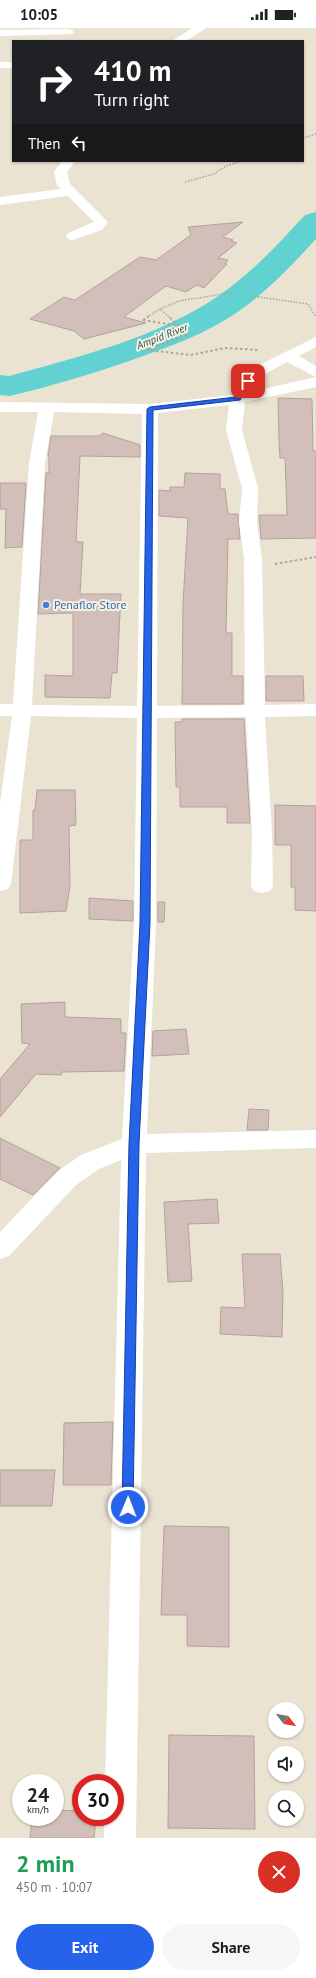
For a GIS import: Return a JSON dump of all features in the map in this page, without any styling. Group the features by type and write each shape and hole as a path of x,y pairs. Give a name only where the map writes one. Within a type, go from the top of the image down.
{"street":[{"path":"180,40 200,28"},
{"path":"0,33 70,30"},
{"path":"59,40 70,30"},
{"path":"0,65 12,65"},
{"path":"68,162 60,172 64,185 101,222 97,227 73,236"},
{"path":"0,201 71,192"},
{"path":"262,886 262,832 254,711 252,570 248,522 250,488 234,430 238,399 248,381 262,369 316,341"},
{"path":"288,356 316,372"},
{"path":"0,407 150,409 238,399 316,382"},
{"path":"0,884 22,710 37,463 47,407"},
{"path":"120,1838 134,1144 145,923 150,409"},
{"path":"0,710 146,712 316,710"},
{"path":"0,1249 67,1178 90,1162 134,1144 316,1139"}],"path":[{"path":"304,138 316,134"},
{"path":"185,182 214,174 226,166 238,162"},
{"path":"181,326 143,320 160,309 179,301 236,292"},
{"path":"252,296 308,304 316,317"},
{"path":"148,350 160,347 188,334 181,326 160,309"},
{"path":"136,338 148,350 191,355 225,348 243,348 288,356"},
{"path":"252,570 290,560 316,557"}],"building":[{"path":"243,222 223,237 237,243 218,258 228,260 225,264 227,264 204,288 197,285 186,292 166,286 124,317 146,323 84,339 74,331 30,319 64,297 75,300 140,257 156,260 191,235 188,227"},
{"path":"278,398 312,399 313,451 316,451 316,538 261,539 259,515 287,515 285,458 280,458"},
{"path":"103,433 140,445 140,457 80,456 76,542 83,542 80,594 121,594 117,673 112,673 110,698 45,697 45,675 73,676 73,613 38,614 46,473 49,473 48,456 51,436 99,436"},
{"path":"185,473 220,474 220,489 225,489 228,514 238,514 240,539 228,539 226,633 232,633 232,676 243,676 243,704 182,704 183,603 188,518 159,516 159,490 170,491 170,487 184,487"},
{"path":"0,483 26,483 22,547 5,548 6,509 0,509"},
{"path":"266,676 303,676 304,701 266,701"},
{"path":"182,719 244,719 250,823 227,823 227,807 180,807 180,787 176,787 175,722 182,722"},
{"path":"37,790 75,790 76,825 69,826 70,886 66,911 20,913 20,840 33,840 33,810 35,810"},
{"path":"275,805 316,806 316,911 295,910 295,887 291,887 291,845 275,845"},
{"path":"89,898 133,901 133,921 89,919"},
{"path":"158,902 165,902 164,922 158,922"},
{"path":"65,1002 65,1017 121,1019 121,1033 126,1033 124,1071 62,1072 61,1075 36,1074 0,1117 0,1079 30,1044 22,1043 21,1004"},
{"path":"186,1029 189,1054 152,1056 153,1031"},
{"path":"249,1109 269,1110 268,1130 247,1130"},
{"path":"0,1138 60,1168 33,1195 0,1179"},
{"path":"217,1199 219,1223 188,1224 192,1281 168,1282 164,1202"},
{"path":"242,1254 280,1254 283,1292 282,1337 220,1334 221,1307 245,1308"},
{"path":"113,1422 111,1485 63,1485 64,1423"},
{"path":"0,1470 55,1470 52,1506 0,1506"},
{"path":"164,1526 229,1527 229,1647 187,1646 187,1615 161,1615"},
{"path":"169,1735 254,1736 255,1829 168,1828"},
{"path":"64,1810 72,1811 72,1826 95,1826 94,1838 30,1838 31,1826 64,1826"}],"waterway":[{"name":"Ampid River","path":"0,385 10,386 76,368 170,336 219,310 234,300 277,262 316,221"}],"place":[{"name":"Penaflor Store","path":"46,605"}],"route":[{"path":"128,1507 134,1144 145,923 150,409 238,399 248,381"}]}
